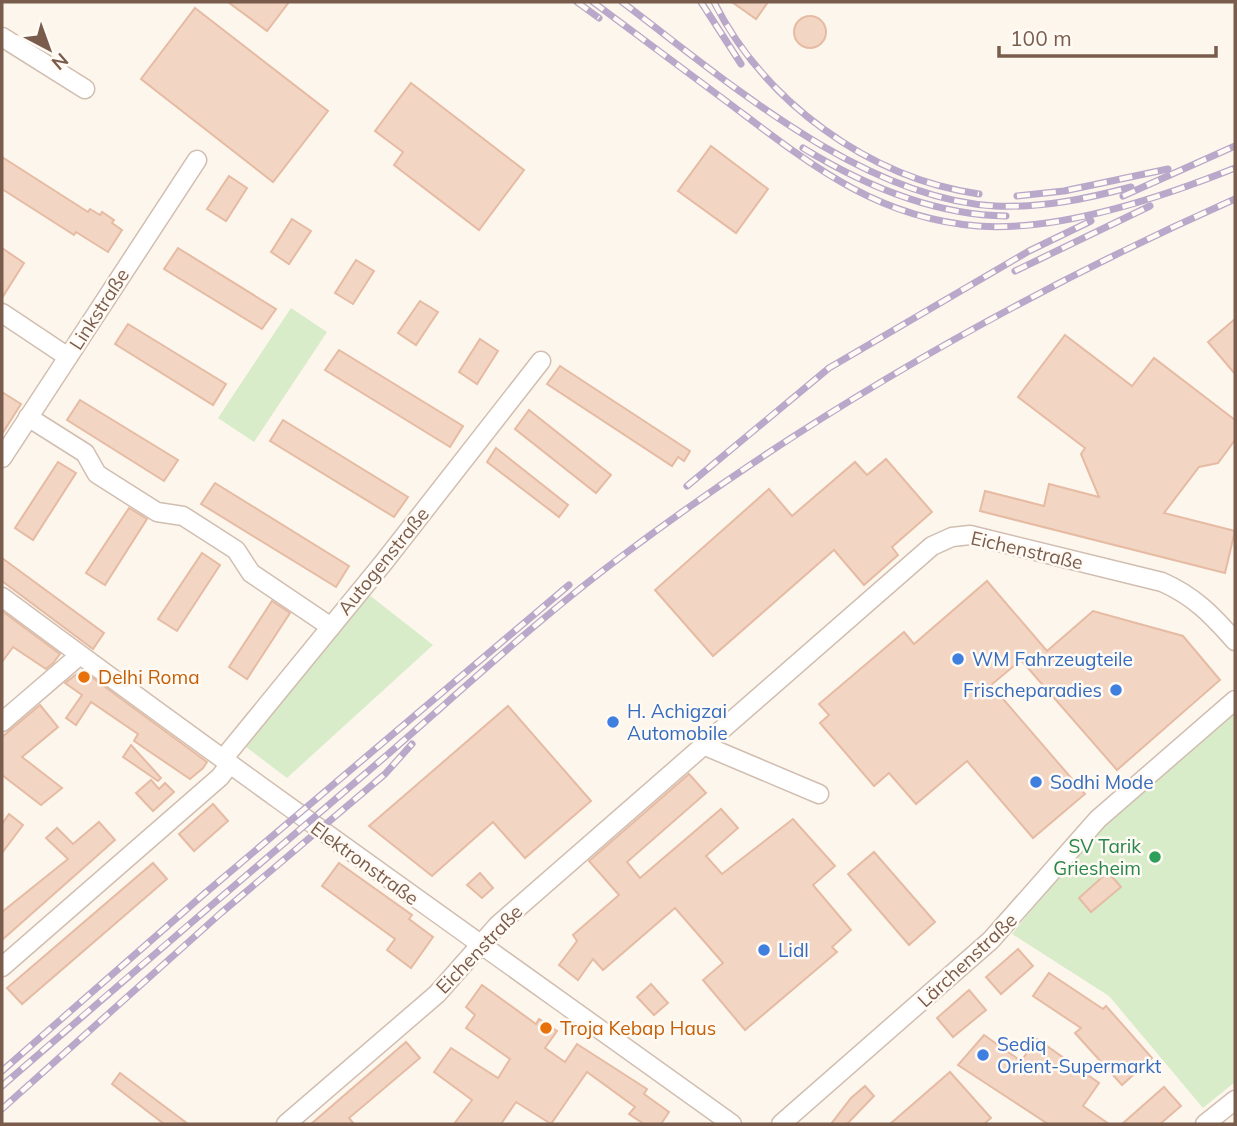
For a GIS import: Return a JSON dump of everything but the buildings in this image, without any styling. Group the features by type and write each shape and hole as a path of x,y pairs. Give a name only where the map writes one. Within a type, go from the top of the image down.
{"street":[{"path":"2,37 85,89"},
{"name":"Linkstraße","path":"2,458 197,160"},
{"path":"2,313 68,357"},
{"name":"Autogenstraße","path":"2,967 220,777 226,761 541,361"},
{"path":"28,417 85,453 97,474 157,512 183,516 236,550 251,573 331,627"},
{"name":"Eichenstraße","path":"286,1124 437,994 498,925 932,546 951,537 970,535 1162,582 1188,593 1205,606 1235,641"},
{"name":"Elektronstraße","path":"2,597 480,945 732,1124"},
{"path":"2,722 80,655"},
{"name":"Lärchenstraße","path":"781,1124 998,934 1071,846 1098,819 1235,700"},
{"path":"703,746 819,794"},
{"path":"1205,1124 1235,1100"}],"green space":[{"path":"291,308 327,332 254,442 218,418"},
{"path":"368,594 433,645 287,778 246,747"},
{"name":"SV Tarik Griesheim","path":"1235,709 1235,1082 1203,1108 1109,996 1012,934 1099,826"}],"railway":[{"path":"577,2 599,18"},
{"path":"593,2 818,168 877,200 942,221 978,226 1042,224 1142,201 1235,168"},
{"path":"622,2 750,99 845,159 894,182 944,198 995,206 1064,202 1131,187"},
{"path":"701,2 741,64"},
{"path":"714,2 735,38 761,72 791,102 824,129 860,152 898,171 938,185 979,194"},
{"path":"1123,196 1235,146"},
{"path":"803,148 851,175 901,196 953,210 1006,216"},
{"path":"1017,196 1064,191 1168,169"},
{"path":"2,1086 532,628 594,577 697,501 845,404 921,359 1076,275 1235,199"},
{"path":"1015,271 1150,206"},
{"path":"687,486 829,368 1029,251 1091,221"},
{"path":"2,1071 204,894 569,585"},
{"path":"2,1109 221,913 385,774 412,744"}],"place":[{"name":"WM Fahrzeugteile","path":"958,659"},
{"name":"Delhi Roma","path":"84,677"},
{"name":"Frischeparadies","path":"1116,690"},
{"name":"H. Achigzai Automobile","path":"613,722"},
{"name":"Sodhi Mode","path":"1036,782"},
{"name":"SV Tarik Griesheim","path":"1155,857"},
{"name":"Lidl","path":"764,950"},
{"name":"Troja Kebap Haus","path":"546,1028"},
{"name":"Sediq Orient-Supermarkt","path":"983,1055"}]}
